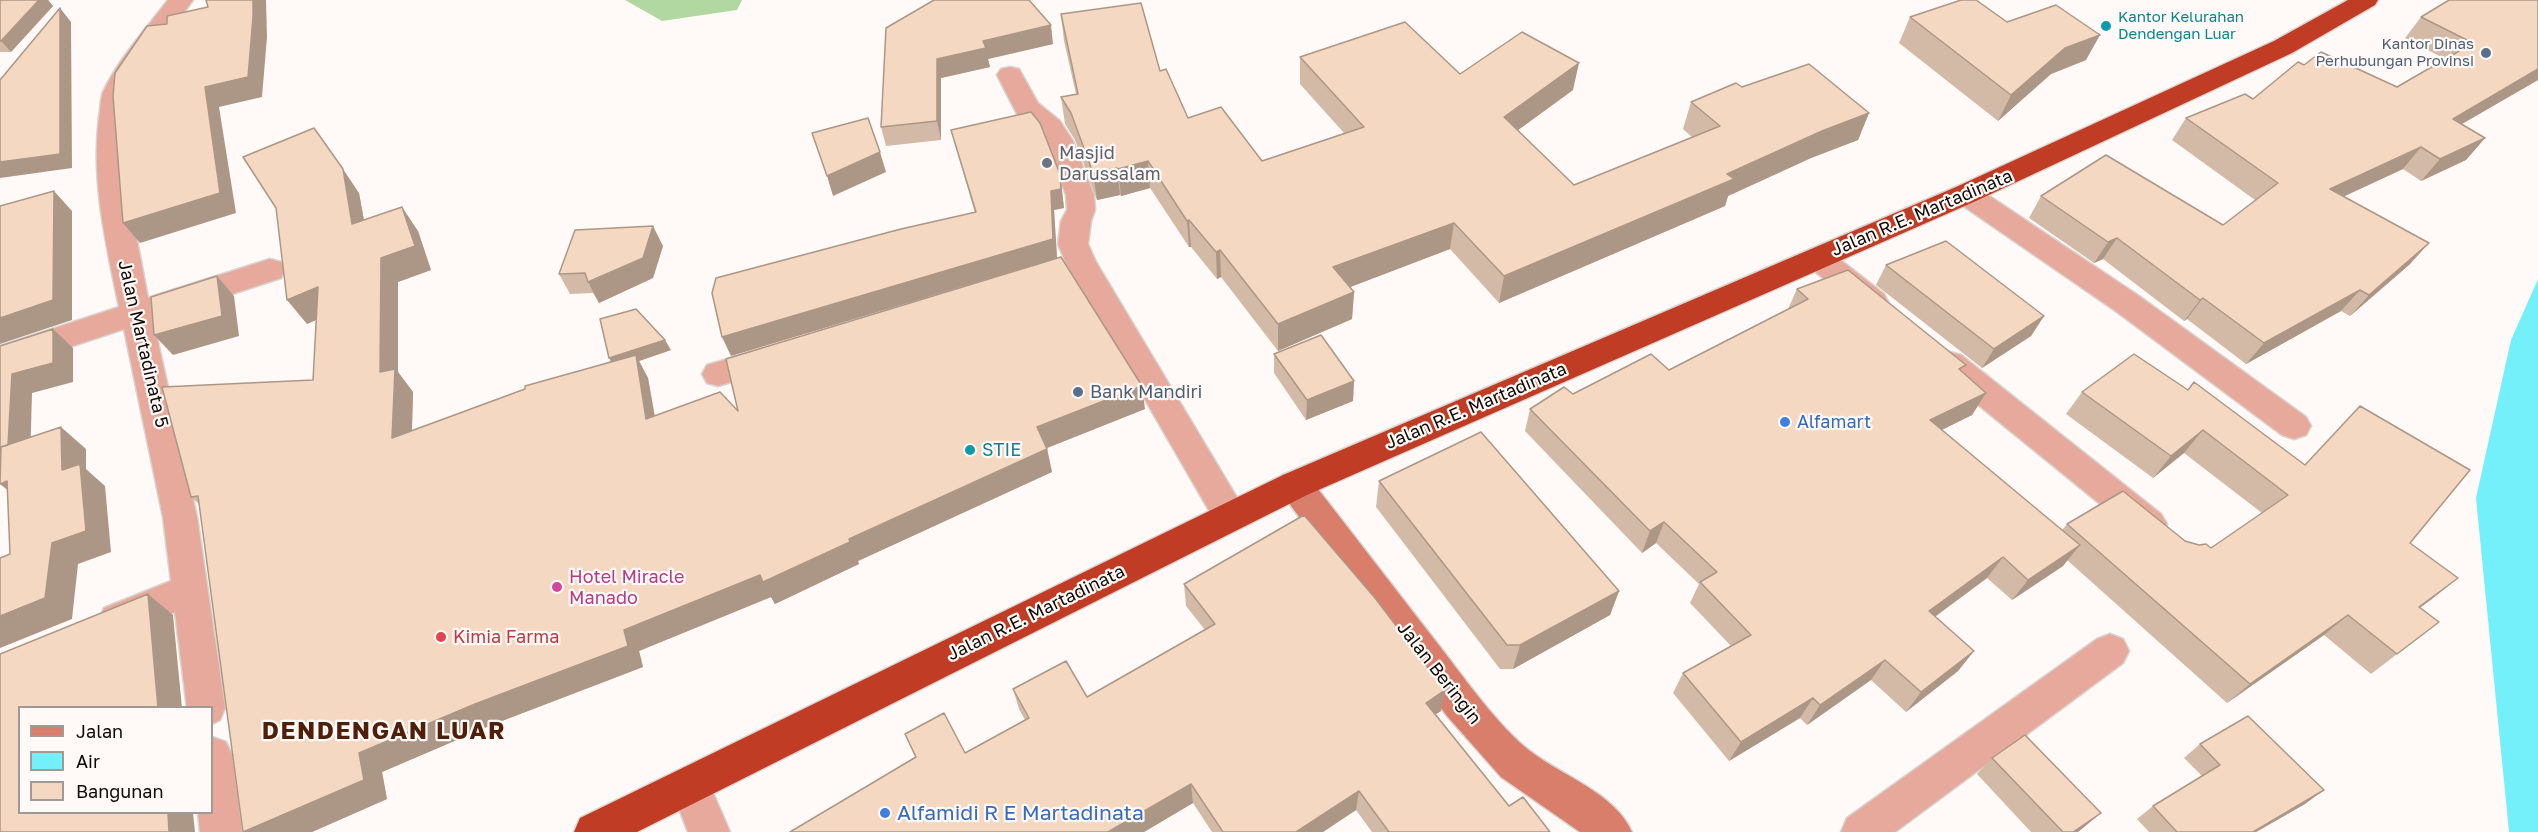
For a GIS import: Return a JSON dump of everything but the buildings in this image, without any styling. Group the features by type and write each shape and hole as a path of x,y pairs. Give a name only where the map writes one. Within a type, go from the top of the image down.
{"highway":[{"name":"Jalan R.E. Martadinata","path":"595,832 1295,484 1966,194 2283,47 2366,0"}],"street":[{"name":"Jalan Martadinata 5","path":"181,0 134,62 116,92 111,134 110,173 122,248 180,517 206,706"},
{"path":"1010,75 1027,108 1050,127 1059,141 1080,195 1081,210 1076,221 1069,266 1230,516"},
{"path":"1966,194 2128,304 2294,426"},
{"path":"1818,258 1892,318"},
{"path":"0,358 270,270"},
{"path":"1929,348 2171,542"},
{"path":"718,375 798,350"},
{"name":"Jalan Beringin","path":"1295,484 1461,704 1495,743 1515,764 1581,807 1611,832"},
{"path":"84,632 190,589"},
{"path":"1862,832 2110,651"},
{"path":"213,764 221,832"},
{"path":"690,785 709,832"}],"green space":[{"path":"625,0 742,0 737,10 662,21"}],"water":[{"path":"2538,279 2538,832 2509,832 2476,498 2511,340"}],"place":[{"name":"Kantor Kelurahan Dendengan Luar","path":"2106,26"},
{"name":"Kantor Dinas Perhubungan Provinsi","path":"2486,53"},
{"name":"Masjid Darussalam","path":"1047,163"},
{"name":"Bank Mandiri","path":"1078,392"},
{"name":"Alfamart","path":"1785,422"},
{"name":"STIE","path":"970,450"},
{"name":"Hotel Miracle Manado","path":"557,587"},
{"name":"Kimia Farma","path":"441,637"},
{"name":"Alfamidi R E Martadinata","path":"885,813"}],"district":[{"name":"DENDENGAN LUAR","path":"384,731"}]}
